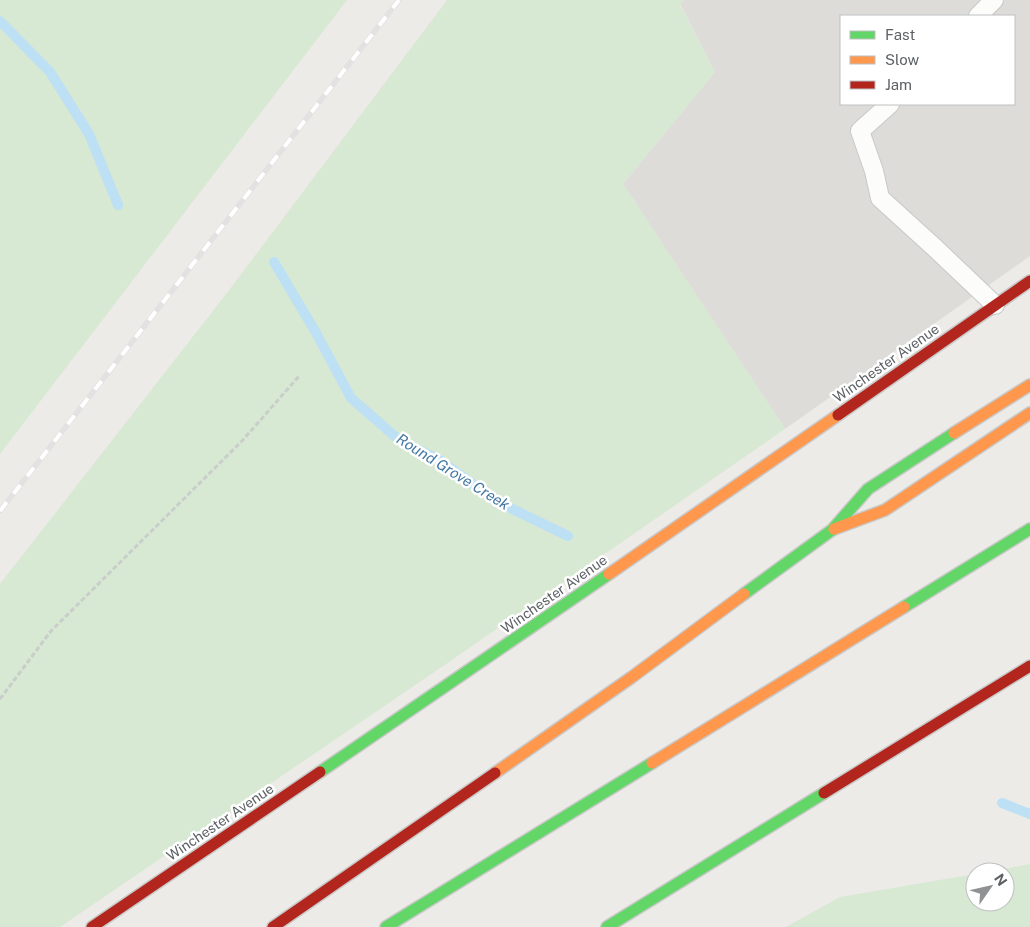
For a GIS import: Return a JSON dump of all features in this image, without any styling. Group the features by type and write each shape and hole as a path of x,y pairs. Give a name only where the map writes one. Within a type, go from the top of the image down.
{"main road":[{"name":"Winchester Avenue","path":"92,927 522,635 1030,281"},
{"path":"273,927 632,677 832,530 868,489 1030,385"},
{"path":"832,530 885,510 1030,413"},
{"path":"386,927 1030,529"},
{"path":"607,927 1030,666"}],"lane":[{"path":"979,15 994,0"},
{"path":"889,105 860,131 874,171 880,198 995,305"}],"path":[{"path":"0,700 51,630 242,441 300,375"}],"shaded area":[{"path":"684,0 1030,0 1030,256 785,429 623,184 715,72 680,4"}],"green space":[{"path":"0,0 347,0 0,454"},
{"path":"447,0 684,0 680,5 715,72 623,184 785,429 449,662 60,927 0,927 0,584 230,289"},
{"path":"1030,864 1030,927 786,927 840,897 965,876 965,912 1015,912 1015,867"}],"waterway":[{"name":"Round Grove Creek","path":"0,21 50,72 89,134 118,205"},
{"name":"Round Grove Creek","path":"274,262 315,331 351,398 399,440 441,461 496,501 568,536"},
{"name":"Round Grove Creek","path":"1002,803 1030,814"}],"railway":[{"path":"0,511 399,0"}],"traffic: fast":[{"path":"744,594 832,530 868,489 954,433"},
{"path":"904,607 1030,529"},
{"path":"320,772 609,574"},
{"path":"386,927 652,763"},
{"path":"607,927 824,793"}],"traffic: slow":[{"path":"954,433 1030,385"},
{"path":"834,529 885,510 1030,413"},
{"path":"609,574 838,415"},
{"path":"495,773 632,677 744,594"},
{"path":"652,763 904,607"}],"traffic: jam":[{"path":"838,415 1030,281"},
{"path":"824,793 1030,666"},
{"path":"92,927 320,772"},
{"path":"273,927 495,773"}]}
